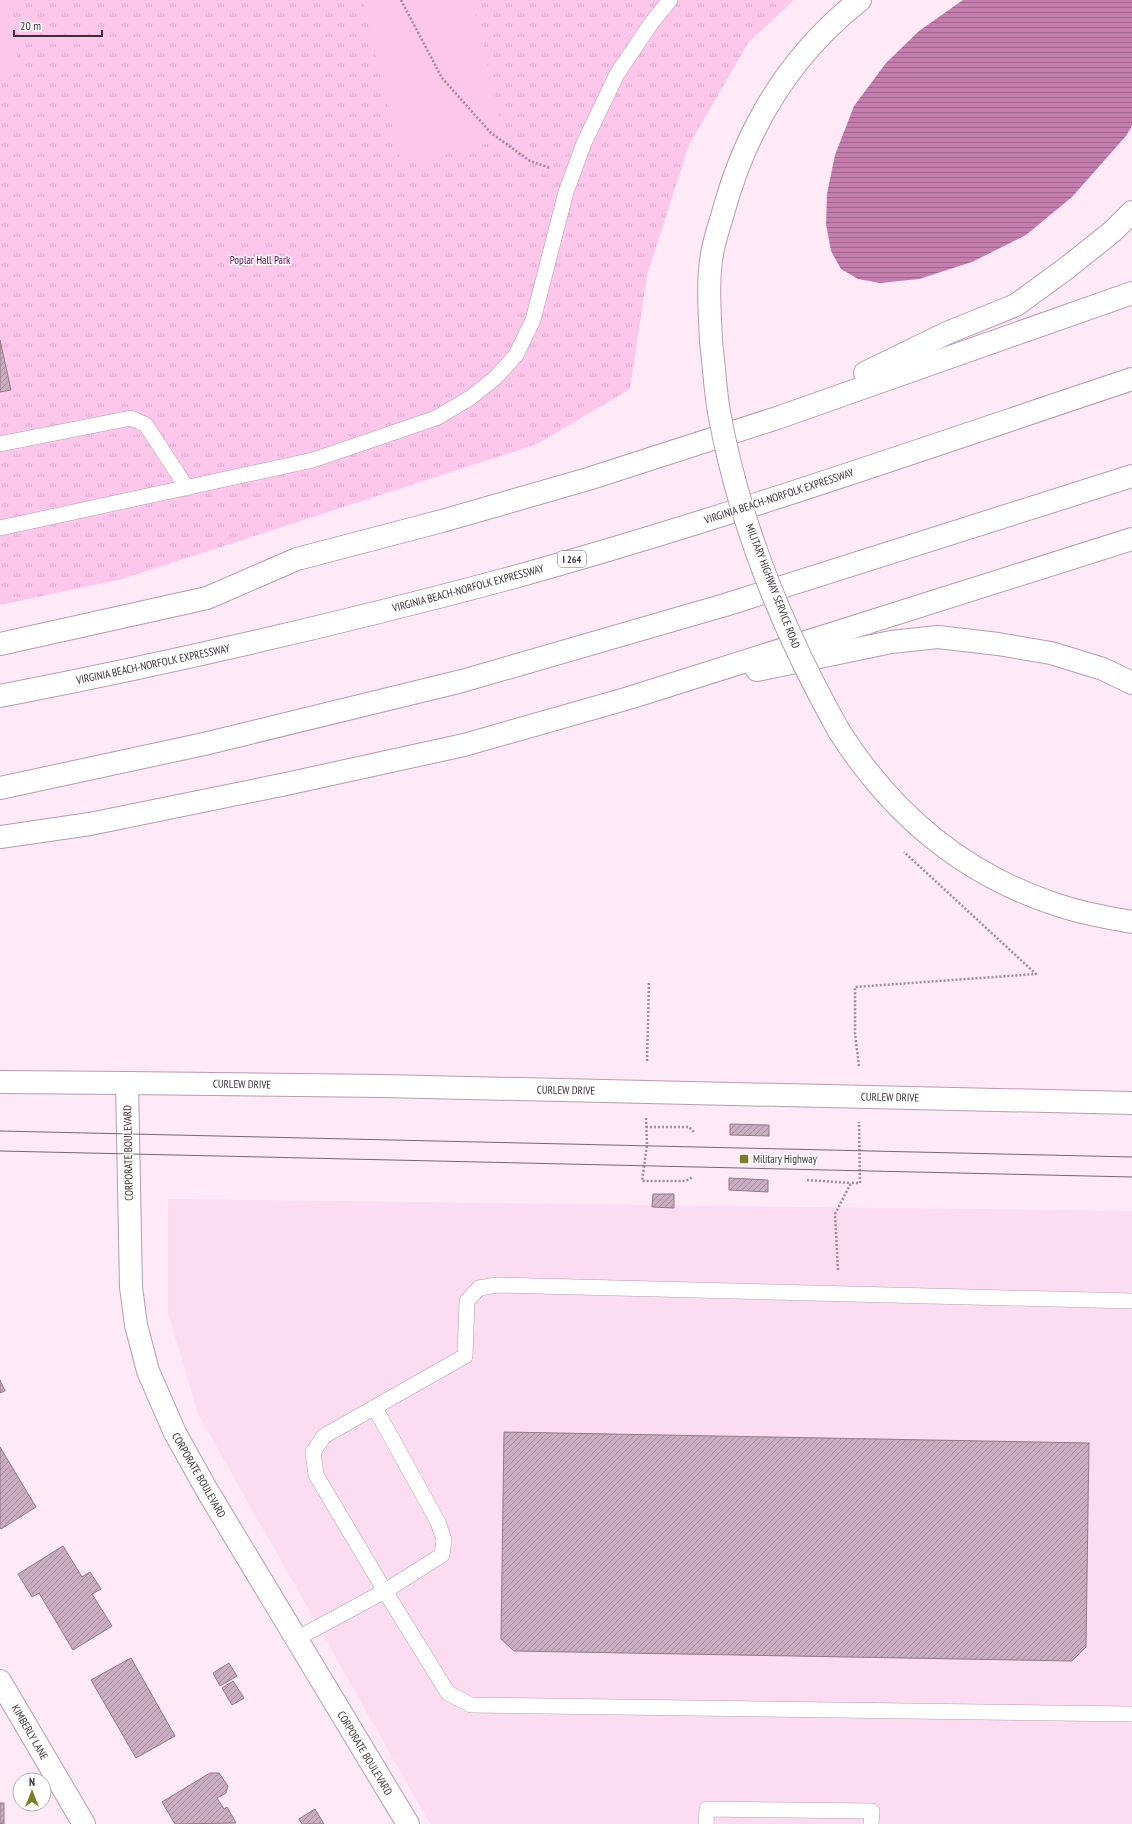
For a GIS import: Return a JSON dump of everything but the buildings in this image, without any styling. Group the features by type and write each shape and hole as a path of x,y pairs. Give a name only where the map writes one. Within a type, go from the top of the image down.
{"main road":[{"name":"MILITARY HIGHWAY SERVICE ROAD","path":"851,3 809,48 776,90 750,136 728,197 712,254 710,297 711,342 719,412 737,487 756,546 779,607 812,684 839,731 880,788 925,832 966,863 1010,887 1050,903 1093,915 1132,922"},
{"path":"777,418 947,333 1016,305 1068,267 1113,231 1132,212"},
{"path":"0,644 207,598 297,559 442,521 588,479 777,418 1132,293"},
{"name":"VIRGINIA BEACH-NORFOLK EXPRESSWAY","path":"0,696 104,676 310,630 508,578 700,522 1132,379"},
{"path":"0,788 204,744 462,681 725,605 1132,476"},
{"path":"0,838 90,824 464,746 629,698 1132,539"},
{"path":"629,698 891,642 938,637 998,644 1051,653 1103,669 1132,683"},
{"name":"CURLEW DRIVE","path":"0,1082 398,1086 1132,1102"},
{"name":"CORPORATE BOULEVARD","path":"127,1083 131,1288 136,1325 148,1371 175,1433 296,1640 408,1824"},
{"name":"KIMBERLY LANE","path":"0,1681 84,1824"}],"lane":[{"path":"0,528 313,460 436,418 470,398 489,383 516,355 533,320 566,192 584,143 617,74 652,22 670,0"},
{"path":"0,444 131,418 146,425 187,488"},
{"path":"1132,1301 497,1284 478,1288 468,1301 465,1356 324,1436 313,1452 316,1475 448,1694 471,1705 1132,1714"},
{"path":"296,1640 385,1591 442,1555 444,1540 438,1522 375,1408"},
{"path":"706,1824 707,1809 872,1811 871,1824"}],"path":[{"path":"401,0 442,78 491,133 530,161 572,175"},
{"path":"858,1066 855,1034 855,987 1036,974 904,852"},
{"path":"647,1061 649,982"},
{"path":"646,1118 647,1145 642,1181 686,1181 693,1176"},
{"path":"807,1180 860,1183 859,1118"},
{"path":"646,1127 689,1127 695,1133"},
{"path":"839,1293 835,1214 851,1183"}],"shaded area":[{"path":"963,0 1132,0 1132,126 1126,136 1072,197 1026,235 972,262 919,279 880,283 858,279 841,269 831,251 826,224 827,194 835,155 854,106 886,63 919,31"},
{"path":"168,1199 1132,1211 1132,1824 430,1824 198,1414 168,1313"}],"green space":[{"name":"Poplar Hall Park","path":"0,0 794,0 748,43 689,145 647,275 630,389 537,444 122,579 0,605"},
{"path":"0,0 12,0 17,57 0,83"},
{"path":"363,0 472,0 505,139 402,163"}],"tram line":[{"path":"0,1131 1132,1157"},
{"path":"0,1151 1132,1177"}],"place":[{"name":"Military Highway","path":"744,1159"}]}
